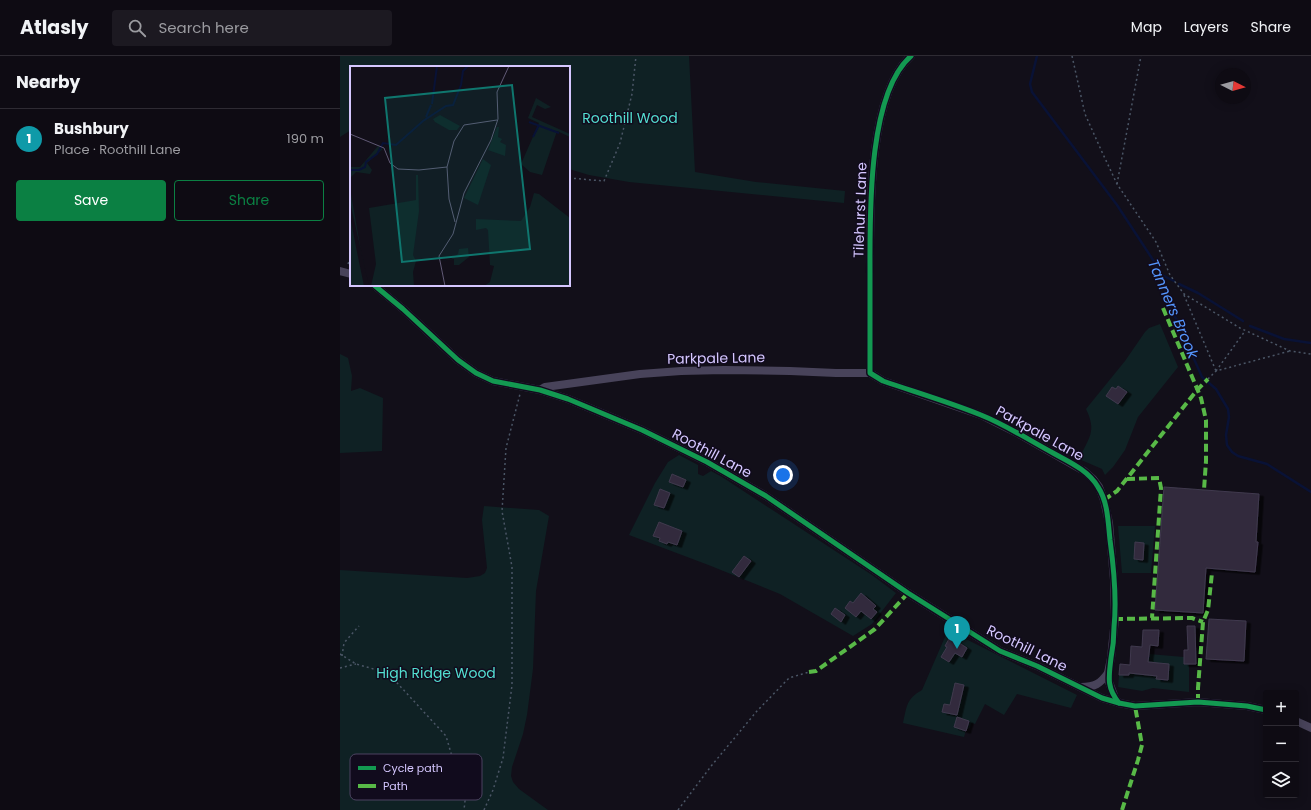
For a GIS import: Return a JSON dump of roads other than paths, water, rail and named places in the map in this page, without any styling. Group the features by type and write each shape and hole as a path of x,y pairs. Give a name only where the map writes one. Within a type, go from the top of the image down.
{"street":[{"name":"Tilehurst Lane","path":"870,373 870,208 876,143 882,112 892,85 898,73 911,56"},
{"path":"340,271 350,274"},
{"name":"Roothill Lane","path":"375,286 468,368 493,381 540,390 568,399 642,430 735,477 766,496 908,593 1000,651 1037,666 1102,698 1119,703 1134,706 1198,702 1247,706 1263,709"},
{"name":"Parkpale Lane","path":"540,390 545,387 569,385 640,374 680,371 753,370 836,374 870,373 883,381 981,415 1003,425 1080,468 1093,479 1099,487 1104,500 1112,554 1115,590 1115,619 1108,673 1110,688 1119,703"},
{"path":"568,399 569,385"},
{"path":"1080,687 1091,687 1102,681 1108,673"},
{"path":"1299,722 1311,728"}],"waterway":[{"name":"Tanners Brook","path":"1037,56 1030,84 1032,92 1117,205 1157,266 1164,282 1167,300 1173,314 1184,331 1202,377 1216,389 1228,409 1229,417 1226,435 1227,445 1232,452 1238,456 1267,464 1311,492"},
{"path":"1162,275 1174,281"},
{"path":"1179,284 1198,293 1243,321"},
{"path":"1250,326 1284,339 1311,343"}],"place":[{"name":"Bushbury","path":"957,649"}],"park label":[{"name":"Roothill Wood","path":"630,118"},
{"name":"High Ridge Wood","path":"436,673"}]}
